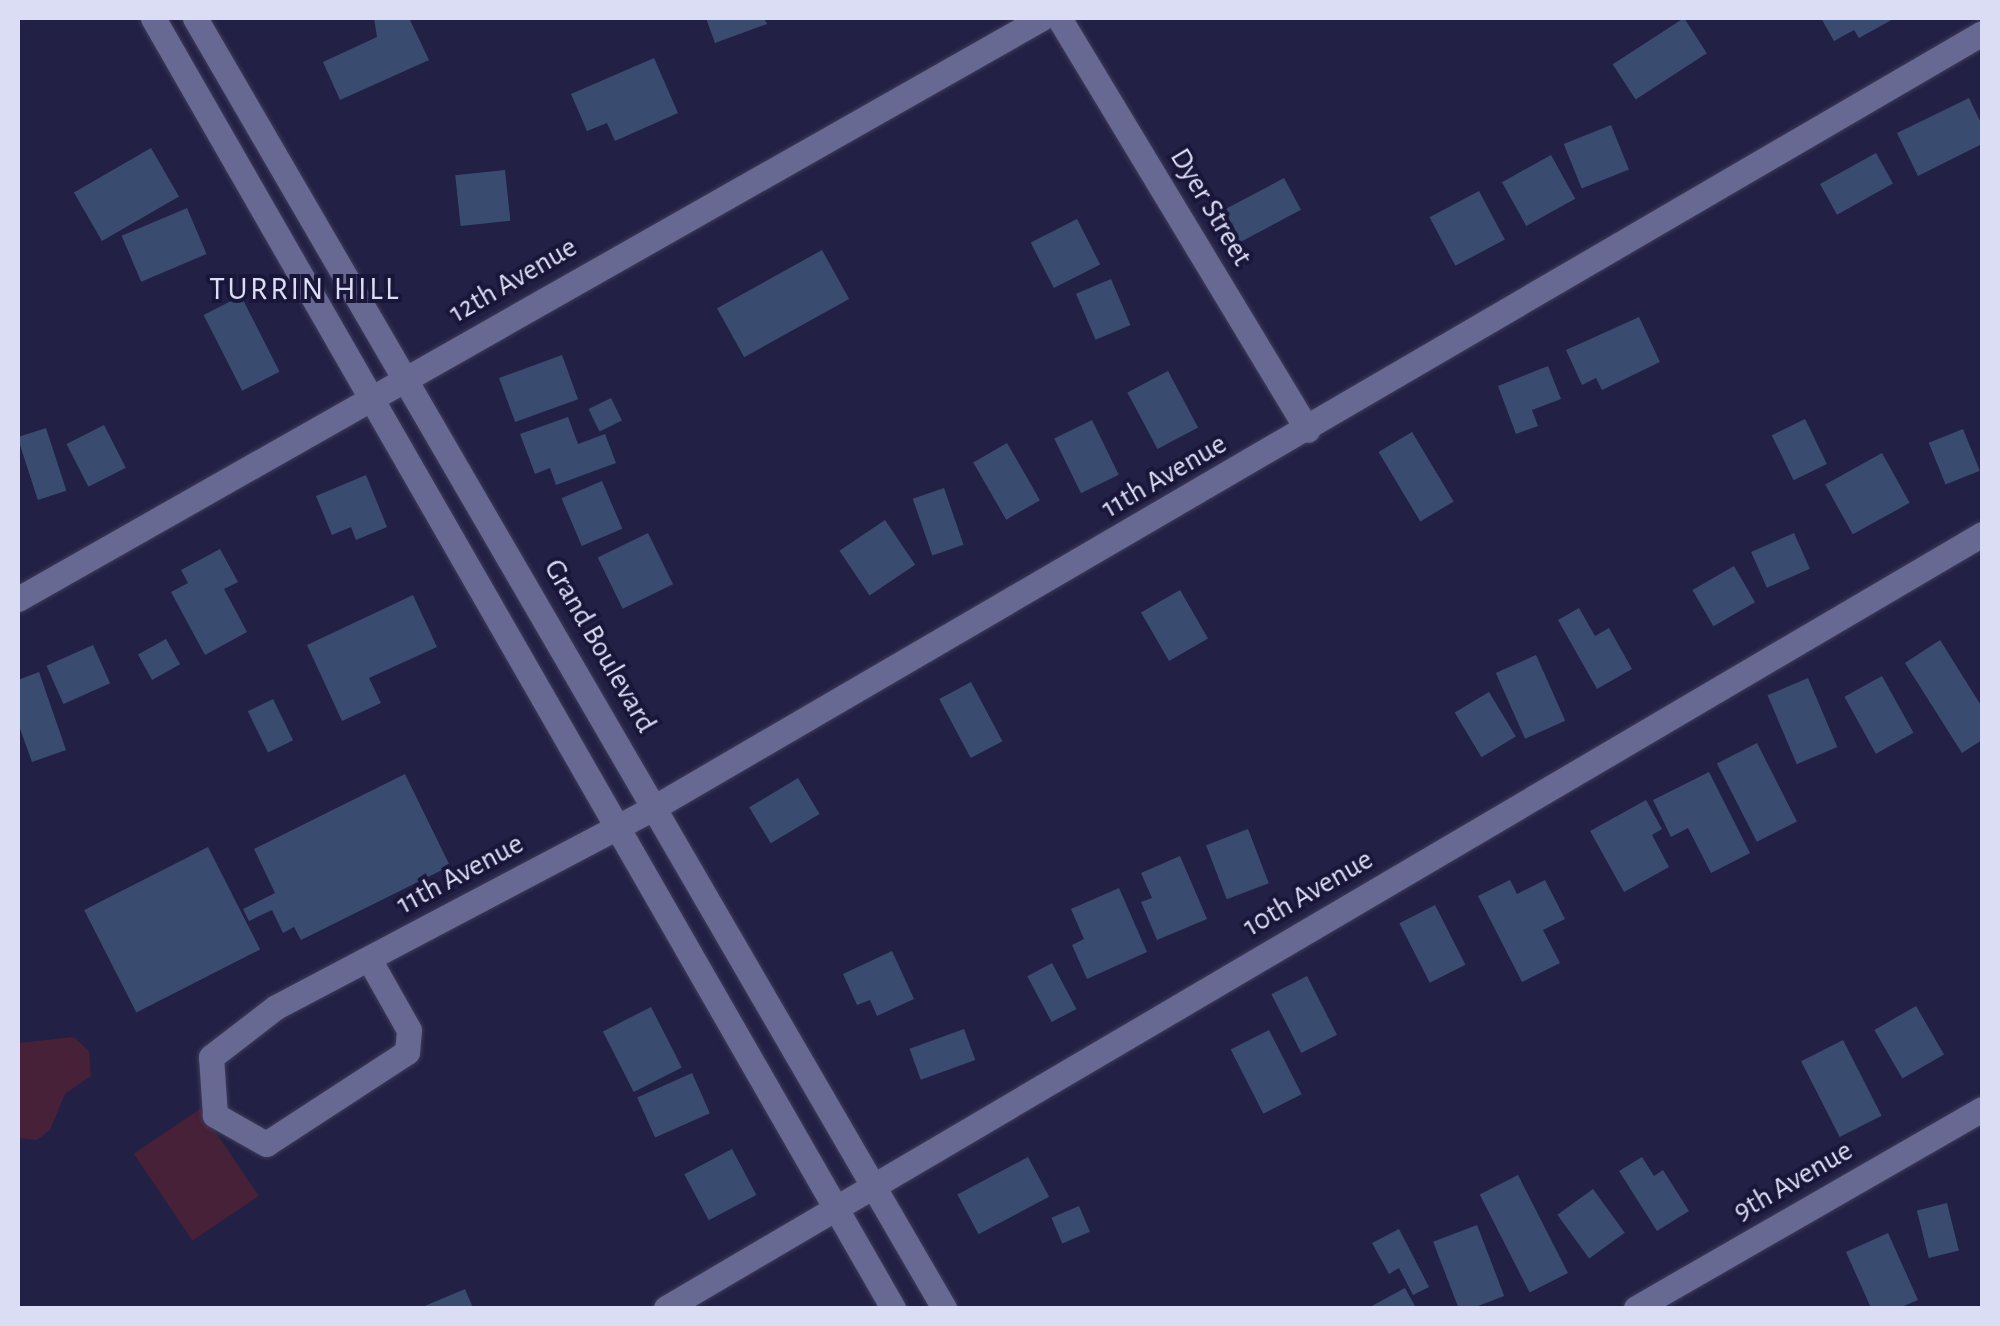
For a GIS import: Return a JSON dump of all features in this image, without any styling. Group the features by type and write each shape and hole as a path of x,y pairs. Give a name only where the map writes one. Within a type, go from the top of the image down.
{"street":[{"path":"152,18 368,400 621,826 893,1308"},
{"name":"Grand Boulevard","path":"195,18 409,377 944,1308"},
{"name":"12th Avenue","path":"18,599 1042,18"},
{"name":"Dyer Street","path":"1059,18 1308,430"},
{"name":"11th Avenue","path":"368,959 409,1030 407,1052 266,1144 215,1115 211,1056 276,1008 368,959 621,826 655,807 1308,430 1982,33"},
{"name":"10th Avenue","path":"666,1308 1982,534"},
{"name":"9th Avenue","path":"1636,1308 1982,1109"}],"shaded area":[{"path":"74,1037 89,1051 91,1076 65,1094 50,1130 37,1140 18,1138 18,1043"},
{"path":"200,1109 259,1196 192,1241 134,1154"}],"building":[{"path":"374,18 409,18 429,60 340,100 323,62 377,37"},
{"path":"706,18 764,18 767,24 715,43"},
{"path":"1684,18 1707,53 1636,100 1613,64"},
{"path":"1821,18 1895,18 1859,38 1854,30 1834,41"},
{"path":"654,58 678,113 615,141 607,123 587,131 571,94"},
{"path":"1969,98 1982,125 1982,144 1918,176 1897,133"},
{"path":"1611,125 1629,170 1582,189 1564,144"},
{"path":"151,148 179,196 102,241 74,192"},
{"path":"1876,153 1893,184 1837,215 1820,184"},
{"path":"1551,155 1575,199 1526,226 1502,182"},
{"path":"505,170 510,221 461,226 455,175"},
{"path":"1284,178 1301,210 1225,250 1208,218"},
{"path":"1479,191 1505,240 1455,266 1430,217"},
{"path":"187,208 207,254 141,282 122,236"},
{"path":"1077,219 1100,264 1054,288 1031,243"},
{"path":"822,250 849,299 744,357 717,308"},
{"path":"1111,279 1131,325 1096,340 1076,294"},
{"path":"241,296 280,372 242,391 204,315"},
{"path":"1639,317 1660,362 1602,390 1596,378 1582,385 1566,350"},
{"path":"562,355 578,399 515,422 499,378"},
{"path":"1548,366 1561,399 1532,410 1538,426 1516,434 1498,386"},
{"path":"1168,371 1198,428 1157,449 1127,393"},
{"path":"611,398 622,420 599,431 589,409"},
{"path":"568,417 578,444 605,434 616,463 556,485 550,468 535,474 520,434"},
{"path":"1805,419 1827,464 1794,480 1772,435"},
{"path":"1092,420 1119,475 1081,493 1054,438"},
{"path":"104,425 126,468 88,487 67,444"},
{"path":"46,428 66,491 38,500 18,437"},
{"path":"1963,429 1980,471 1946,485 1929,443"},
{"path":"1412,432 1454,501 1420,522 1379,452"},
{"path":"1007,443 1040,500 1006,520 973,462"},
{"path":"1882,453 1910,503 1853,534 1825,485"},
{"path":"366,475 387,527 356,540 351,527 332,535 316,496"},
{"path":"602,481 622,529 582,546 561,498"},
{"path":"944,488 964,545 932,555 913,499"},
{"path":"885,520 915,565 870,596 839,551"},
{"path":"648,533 673,584 623,609 598,558"},
{"path":"1794,533 1810,569 1767,588 1751,552"},
{"path":"220,549 238,582 224,589 247,632 205,655 171,592 188,583 181,570"},
{"path":"1734,566 1755,602 1713,626 1692,590"},
{"path":"1180,590 1208,638 1169,661 1141,612"},
{"path":"413,595 437,647 369,678 381,703 342,721 307,645"},
{"path":"1579,608 1595,636 1609,628 1632,669 1597,689 1558,620"},
{"path":"166,639 180,664 152,680 138,655"},
{"path":"1940,640 1982,707 1982,740 1962,753 1905,663"},
{"path":"93,645 110,683 63,704 46,666"},
{"path":"1536,655 1565,721 1525,739 1496,673"},
{"path":"39,672 66,750 32,762 18,723 18,680"},
{"path":"1882,676 1914,733 1876,754 1844,697"},
{"path":"1808,678 1837,747 1797,764 1767,695"},
{"path":"971,682 1002,741 971,758 939,699"},
{"path":"1489,692 1516,737 1481,757 1455,713"},
{"path":"273,699 293,740 268,753 248,711"},
{"path":"1757,743 1797,821 1757,842 1717,763"},
{"path":"1709,772 1750,853 1711,873 1688,828 1671,837 1653,800"},
{"path":"405,774 450,866 301,940 294,927 283,933 272,910 249,921 243,909 275,893 254,849"},
{"path":"798,778 820,814 771,843 749,807"},
{"path":"1646,800 1662,829 1652,835 1669,867 1624,892 1590,831"},
{"path":"1248,829 1269,883 1227,899 1206,845"},
{"path":"208,847 260,949 136,1013 84,910"},
{"path":"1180,856 1207,919 1157,940 1141,902 1152,898 1141,873"},
{"path":"1510,880 1517,894 1545,880 1565,919 1543,930 1560,963 1522,982 1478,896"},
{"path":"1119,888 1147,952 1087,979 1072,945 1084,939 1071,909"},
{"path":"1435,905 1465,965 1430,983 1399,923"},
{"path":"892,951 914,999 877,1016 870,1000 857,1005 843,974"},
{"path":"1052,963 1076,1009 1052,1022 1027,976"},
{"path":"1307,976 1337,1035 1301,1053 1271,994"},
{"path":"1916,1006 1944,1054 1902,1078 1874,1030"},
{"path":"651,1007 682,1068 634,1092 603,1032"},
{"path":"964,1029 975,1060 921,1080 909,1049"},
{"path":"1269,1030 1302,1094 1263,1114 1231,1050"},
{"path":"1843,1040 1882,1116 1840,1137 1801,1061"},
{"path":"692,1073 710,1113 655,1138 637,1097"},
{"path":"732,1149 756,1195 709,1220 684,1174"},
{"path":"1028,1157 1049,1197 978,1234 957,1195"},
{"path":"1642,1157 1654,1176 1663,1170 1689,1211 1657,1231 1619,1171"},
{"path":"1518,1175 1568,1273 1530,1293 1480,1195"},
{"path":"1593,1189 1625,1233 1589,1259 1557,1215"},
{"path":"1947,1203 1959,1251 1929,1258 1917,1210"},
{"path":"1079,1206 1090,1232 1062,1243 1051,1218"},
{"path":"1477,1225 1504,1296 1473,1308 1459,1308 1433,1242"},
{"path":"1399,1229 1429,1287 1413,1295 1399,1268 1389,1274 1372,1243"},
{"path":"1888,1233 1918,1300 1899,1308 1871,1308 1846,1252"},
{"path":"1405,1288 1416,1308 1368,1308"},
{"path":"465,1289 473,1308 420,1308"}],"district":[{"name":"TURRIN HILL","path":"305,289"}]}
